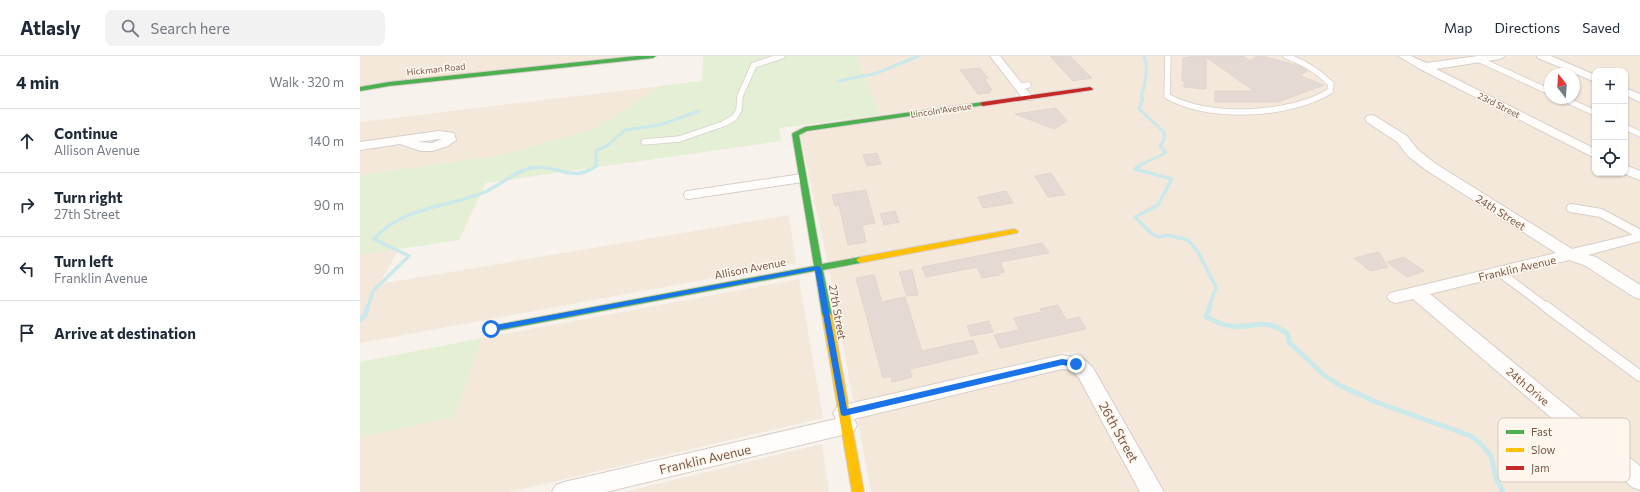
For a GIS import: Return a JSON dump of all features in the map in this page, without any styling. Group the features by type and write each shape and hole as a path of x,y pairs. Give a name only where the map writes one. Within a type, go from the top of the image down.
{"street":[{"name":"Hickman Road","path":"360,89 389,84 586,60 653,56"},
{"path":"995,56 1024,86 1028,98"},
{"name":"23rd Street","path":"1403,56 1592,152"},
{"path":"1424,66 1500,56"},
{"path":"1542,56 1592,77"},
{"name":"Hickman Road","path":"360,84 389,84"},
{"name":"Lincoln Avenue","path":"795,136 796,132 805,129 1090,89"},
{"path":"1628,92 1640,98"},
{"name":"24th Street","path":"1371,119 1402,139 1413,153 1431,167 1570,255 1590,261 1640,293"},
{"name":"27th Street","path":"795,136 858,492"},
{"path":"360,146 403,141"},
{"path":"1628,170 1640,176"},
{"name":"Allison Avenue","path":"491,329 1014,231"},
{"name":"Franklin Avenue","path":"1396,297 1570,255 1639,236"},
{"name":"24th Drive","path":"1416,292 1566,418"},
{"name":"Franklin Avenue","path":"564,492 1062,362 1076,364 1086,373"},
{"name":"26th Street","path":"1086,373 1152,492"},
{"name":"24th Drive","path":"1630,472 1640,480"}],"lane":[{"path":"644,142 679,139 723,124 734,118 739,110 740,96 754,65 782,56"},
{"path":"1168,56 1166,94 1171,100 1185,105 1227,110 1277,110 1300,105 1321,97 1330,91 1331,84 1322,74 1302,62 1286,56"},
{"path":"1478,59 1544,89"},
{"path":"1575,104 1592,112"},
{"path":"1628,128 1640,134"},
{"path":"688,195 802,178"},
{"path":"1571,208 1601,213 1639,236"},
{"path":"1499,272 1640,376"}],"shaded area":[{"path":"360,56 653,56 360,87"},
{"path":"856,56 991,56 1018,93 1016,96 880,115"},
{"path":"999,56 1397,56 1592,155 1592,176 1628,176 1628,174 1640,180 1640,234 1574,249 1567,248 1366,119 1554,252 1552,254 1386,294 1396,302 1411,298 1417,300 1557,418 1498,418 1498,482 1630,482 1630,480 1640,488 1640,492 1161,492 1089,364 1083,357 1074,351 862,401 855,401 853,399 827,260 800,134 1036,93 1028,91"},
{"path":"1408,56 1481,56 1428,63"},
{"path":"1517,56 1536,56 1564,68 1544,68 1544,88 1486,60"},
{"path":"1546,56 1640,56 1640,95 1628,90 1628,68 1592,68 1592,75 1580,70 1580,68 1575,68"},
{"path":"1480,61 1544,90 1544,104 1573,104 1592,113 1592,148 1434,68"},
{"path":"1580,75 1592,80 1592,111 1578,104 1580,104"},
{"path":"661,86 594,129 496,156 360,175 360,122"},
{"path":"1628,95 1640,100 1640,133 1628,127"},
{"path":"1628,129 1640,135 1640,172 1628,166"},
{"path":"789,215 796,263 360,343 360,255 399,249 379,284"},
{"path":"1640,240 1640,288 1592,256 1593,254"},
{"path":"1571,261 1578,261 1640,299 1640,373 1510,277 1510,275"},
{"path":"1497,278 1512,285 1640,378 1640,474 1630,465 1630,418 1574,418 1430,295"},
{"path":"799,279 823,418 510,492 360,492 360,437 454,417 482,338"},
{"path":"1067,368 1075,369 1140,492 871,492 858,421 861,417"},
{"path":"822,444 829,492 624,492"}],"green space":[{"path":"703,56 856,56 880,115 779,128 781,141 486,183 459,240 360,255 360,175 496,156 594,129 661,86 702,81"},
{"path":"482,338 454,417 360,437 360,362"}],"building":[{"path":"1050,56 1070,56 1092,78 1073,81"},
{"path":"1196,56 1243,56 1250,61 1257,56 1263,56 1302,67 1307,71 1300,76 1324,85 1278,102 1215,102 1215,91 1254,91 1206,57 1206,89 1184,87 1184,81 1182,81 1183,58"},
{"path":"980,68 988,78 984,78 992,90 989,90 990,93 978,94 960,70"},
{"path":"1056,108 1067,121 1054,129 1015,114"},
{"path":"877,153 881,164 867,166 863,155"},
{"path":"1051,173 1065,195 1048,197 1035,176"},
{"path":"866,190 875,223 862,225 866,242 848,245 839,205 835,206 832,195"},
{"path":"1006,191 1013,203 983,208 978,197"},
{"path":"895,211 899,222 884,225 880,214"},
{"path":"1042,243 1049,253 1000,262 1004,272 999,273 1000,275 982,278 977,267 926,277 922,267"},
{"path":"1379,252 1388,267 1370,271 1354,258"},
{"path":"1404,257 1424,271 1407,277 1387,262"},
{"path":"912,270 918,295 907,296 899,272"},
{"path":"874,275 882,302 905,297 922,351 973,340 978,353 910,369 912,377 892,382 891,376 883,378 856,278"},
{"path":"1058,305 1066,320 1079,317 1086,329 1000,348 994,335 1019,330 1014,318 1042,312 1040,309"},
{"path":"989,321 993,332 971,336 967,326"}],"waterway":[{"path":"838,81 874,74 919,56"},
{"path":"1142,164 1166,153 1160,146 1164,140 1164,132 1139,109 1143,98 1141,97 1146,76 1144,56"},
{"path":"368,307 373,291 409,256 374,239 385,228 398,220 426,209 485,192 513,175 531,168 540,167 571,173 587,171 596,166 596,151 608,145 625,130 660,125 699,111"},
{"path":"1142,164 1135,169 1172,179 1158,205 1135,217 1152,234 1159,237 1167,235 1188,240 1198,252 1216,287 1209,307"},
{"path":"360,320 365,315 368,306"},
{"path":"1210,306 1206,317 1224,325 1239,326 1265,324 1288,334 1289,342 1324,375 1339,385 1376,402 1471,436 1481,444 1491,456 1496,478 1503,492"}],"traffic: fast":[{"path":"360,89 389,84 653,56"},
{"path":"827,315 795,134 805,129 983,104"},
{"path":"491,329 860,260"}],"traffic: slow":[{"path":"860,260 1014,231"},
{"path":"827,315 858,492"}],"traffic: jam":[{"path":"983,104 1090,89"}],"route":[{"path":"491,329 818,268 844,413 1062,362 1076,364"}]}
